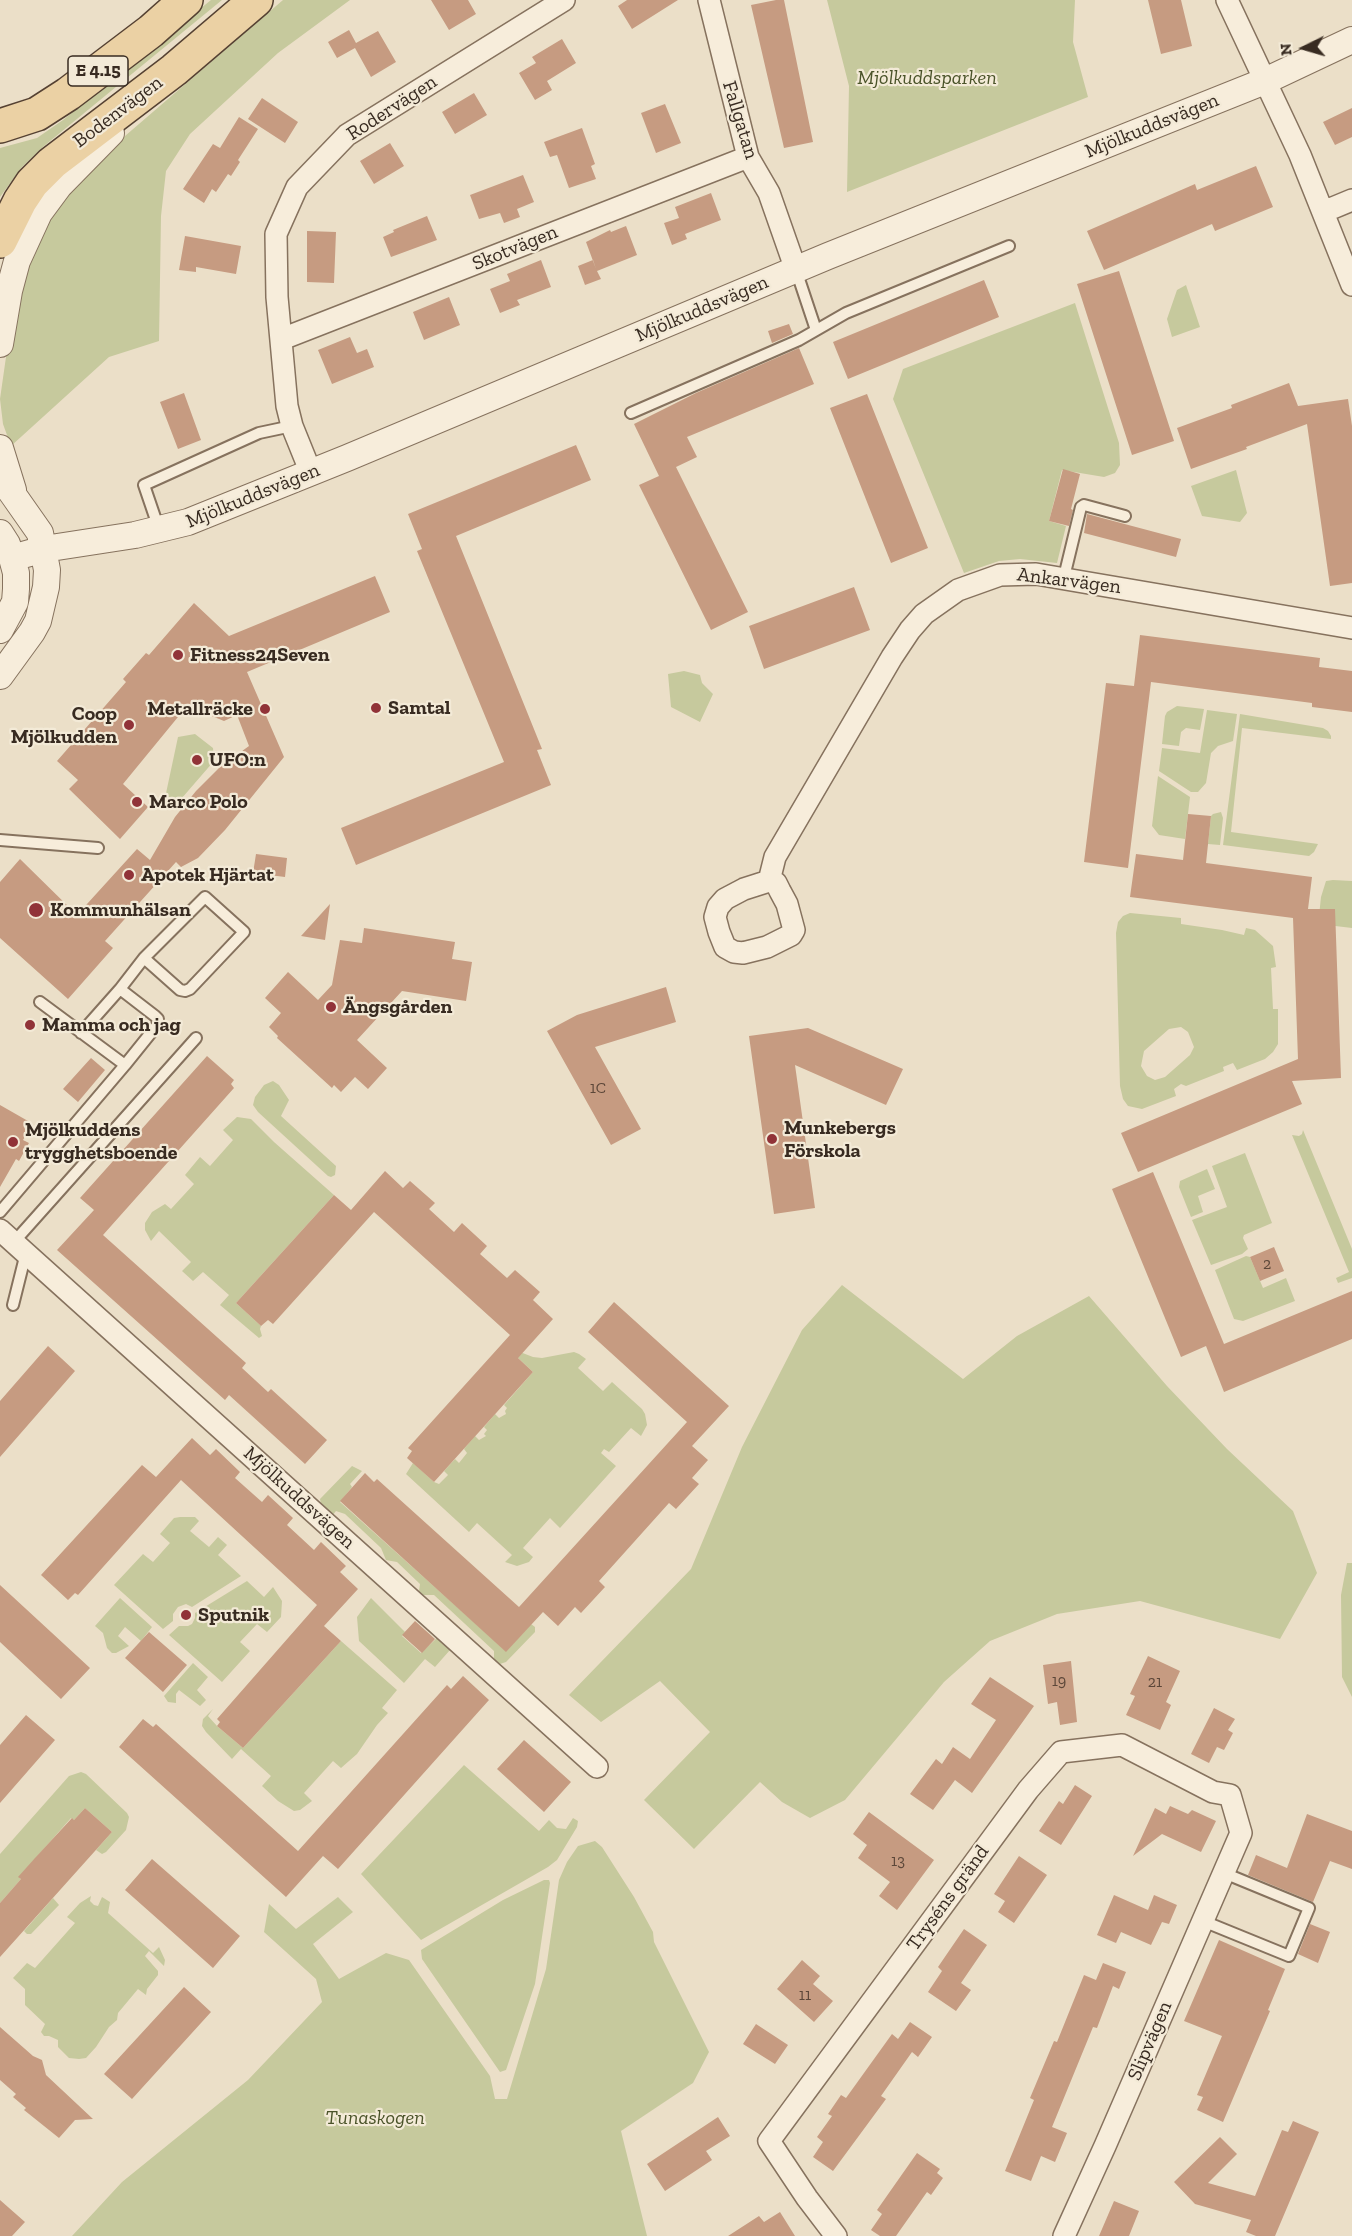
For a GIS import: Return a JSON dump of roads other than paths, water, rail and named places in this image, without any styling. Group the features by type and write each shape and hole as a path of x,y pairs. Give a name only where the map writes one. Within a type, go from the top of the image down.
{"main road":[{"name":"E 4.15","path":"0,126 37,114 68,94 151,31 186,0"},
{"name":"Bodenvägen","path":"0,241 20,201 32,183 52,163 174,70 256,0"}],"street":[{"name":"Rodervägen","path":"311,472 292,426 284,376 277,297 276,234 297,187 347,135 564,0"},
{"name":"Fallgatan","path":"709,0 748,157 769,193 796,270"},
{"path":"1227,0 1300,155 1352,285"},
{"name":"Mjölkuddsvägen","path":"12,558 44,549 160,530 188,522 796,270 1265,81 1352,40"},
{"path":"0,344 9,291 17,261 39,213 59,186 174,70"},
{"name":"Skotvägen","path":"282,339 748,157"},
{"path":"1323,212 1352,200"},
{"path":"0,448 7,485 40,533 47,570 46,587 38,621 0,676"},
{"path":"0,533 8,544 16,573 15,602 0,630"},
{"name":"Ankarvägen","path":"769,881 771,867 781,847 892,657 924,614 958,590 1000,575 1027,574 1064,578 1352,628"},
{"name":"Mjölkuddsvägen","path":"14,1242 597,1767"},
{"name":"Tryséns gränd","path":"836,2236 769,2141 1028,1790 1061,1752 1122,1744 1213,1792 1230,1795 1241,1833 1236,1845"},
{"name":"Slipvägen","path":"1064,2236 1236,1845"}],"lane":[{"path":"631,413 800,340 846,313 1009,246"},
{"path":"796,270 816,330"},
{"path":"160,530 144,485 259,433 292,426"},
{"path":"1064,578 1081,507 1084,505 1125,516"},
{"path":"0,840 98,848"},
{"path":"81,1033 144,958 205,897 244,932 190,989 184,991 144,958"},
{"path":"0,1212 158,1024 158,1019 120,989"},
{"path":"40,1002 125,1065"},
{"path":"13,1305 14,1242 196,1038"},
{"path":"1203,1921 1289,1956 1309,1908 1224,1873"}],"place":[{"name":"Fitness24Seven","path":"178,655"},
{"name":"Samtal","path":"376,708"},
{"name":"Metallräcke","path":"265,709"},
{"name":"Coop Mjölkudden","path":"129,725"},
{"name":"UFO:n","path":"197,760"},
{"name":"Marco Polo","path":"137,802"},
{"name":"Apotek Hjärtat","path":"129,875"},
{"name":"Kommunhälsan","path":"36,910"},
{"name":"Ängsgården","path":"331,1007"},
{"name":"Mamma och jag","path":"30,1025"},
{"name":"Munkebergs Förskola","path":"772,1139"},
{"name":"Mjölkuddens trygghetsboende","path":"13,1142"},
{"name":"Sputnik","path":"186,1615"}],"park label":[{"name":"Mjölkuddsparken","path":"927,78"},
{"name":"Tunaskogen","path":"375,2118"}]}
